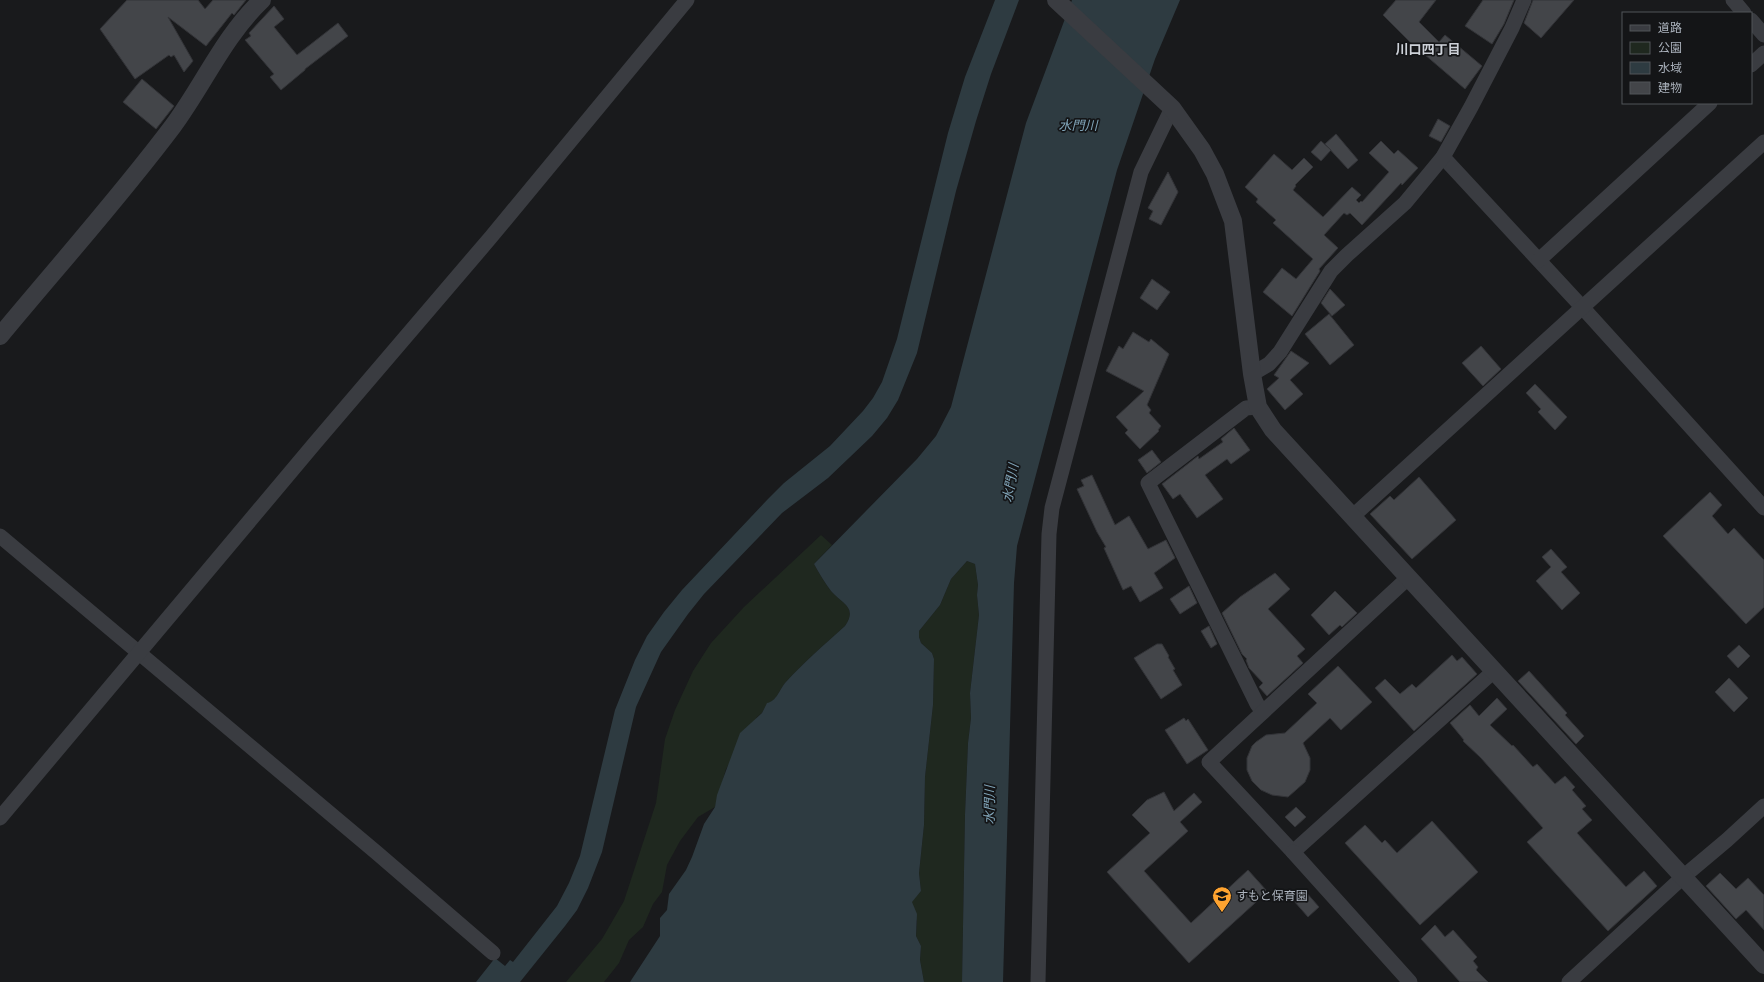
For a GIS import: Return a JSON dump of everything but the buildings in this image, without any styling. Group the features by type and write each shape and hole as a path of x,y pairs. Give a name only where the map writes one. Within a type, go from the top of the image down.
{"street":[{"path":"0,336 156,149 188,106 227,41 262,0"},
{"path":"0,818 491,237 687,0"},
{"path":"1056,0 1172,108 1202,150 1215,174 1233,222 1252,374 1258,407 1273,430 1764,966"},
{"path":"1252,374 1269,364 1280,352 1332,271 1347,255 1405,203 1442,157 1471,107 1509,35 1524,0"},
{"path":"1732,0 1743,12"},
{"path":"1752,21 1764,35"},
{"path":"1752,64 1764,54"},
{"path":"1539,260 1709,104"},
{"path":"1038,982 1049,534 1052,508 1141,172 1172,108"},
{"path":"1353,516 1764,142"},
{"path":"1442,157 1539,260 1764,508"},
{"path":"1258,407 1246,408 1148,483 1253,697 1263,712"},
{"path":"0,536 378,853 493,953"},
{"path":"1409,577 1210,762 1410,982"},
{"path":"1292,852 1494,671"},
{"path":"1569,982 1683,877 1764,806"}],"green space":[{"path":"821,535 832,545 814,564 831,591 847,606 850,614 849,620 845,626 792,675 773,701 767,704 762,713 757,717 726,769 715,807 698,817 680,841 667,865 662,892 653,904 643,927 629,940 619,963 604,982 566,982 602,939 624,901 656,803 665,739 675,710 693,671 711,643 744,607"},
{"path":"967,561 975,564 978,585 977,595 979,615 970,693 971,718 968,743 965,815 962,982 924,982 920,960 921,946 916,936 917,921 911,902 921,891 919,873 924,825 925,777 933,705 934,659 932,653 921,643 919,631 940,605 951,579"}],"water":[{"path":"995,0 1019,0 991,74 976,121 956,191 917,353 898,400 887,418 872,436 828,478 782,513 704,594 688,614 661,652 636,707 602,852 588,888 577,910 520,982 476,982 495,958 505,966 510,960 513,962 557,906 569,883 580,856 615,710 635,660 647,636 682,590 768,499 784,483 830,446 863,411 873,398 882,382 897,339 948,133 965,77"},
{"name":"水門川","path":"1072,0 1180,0 1155,59 1117,170 1017,546 1014,583 1003,982 962,982 965,815 968,743 971,718 970,693 979,615 977,595 978,585 975,564 967,561 951,579 940,605 919,631 921,643 932,653 934,659 933,705 925,777 924,825 919,873 921,891 912,902 917,914 916,936 921,946 920,960 924,982 630,982 660,936 660,918 667,910 669,894 686,870 704,824 715,807 717,795 740,733 762,713 767,703 775,698 792,675 845,626 849,620 850,614 847,606 831,591 814,564 917,459 936,436 951,407 1026,123"}],"place":[{"name":"すもと保育園","path":"1222,913"}],"district":[{"name":"川口四丁目","path":"1428,49"}]}
